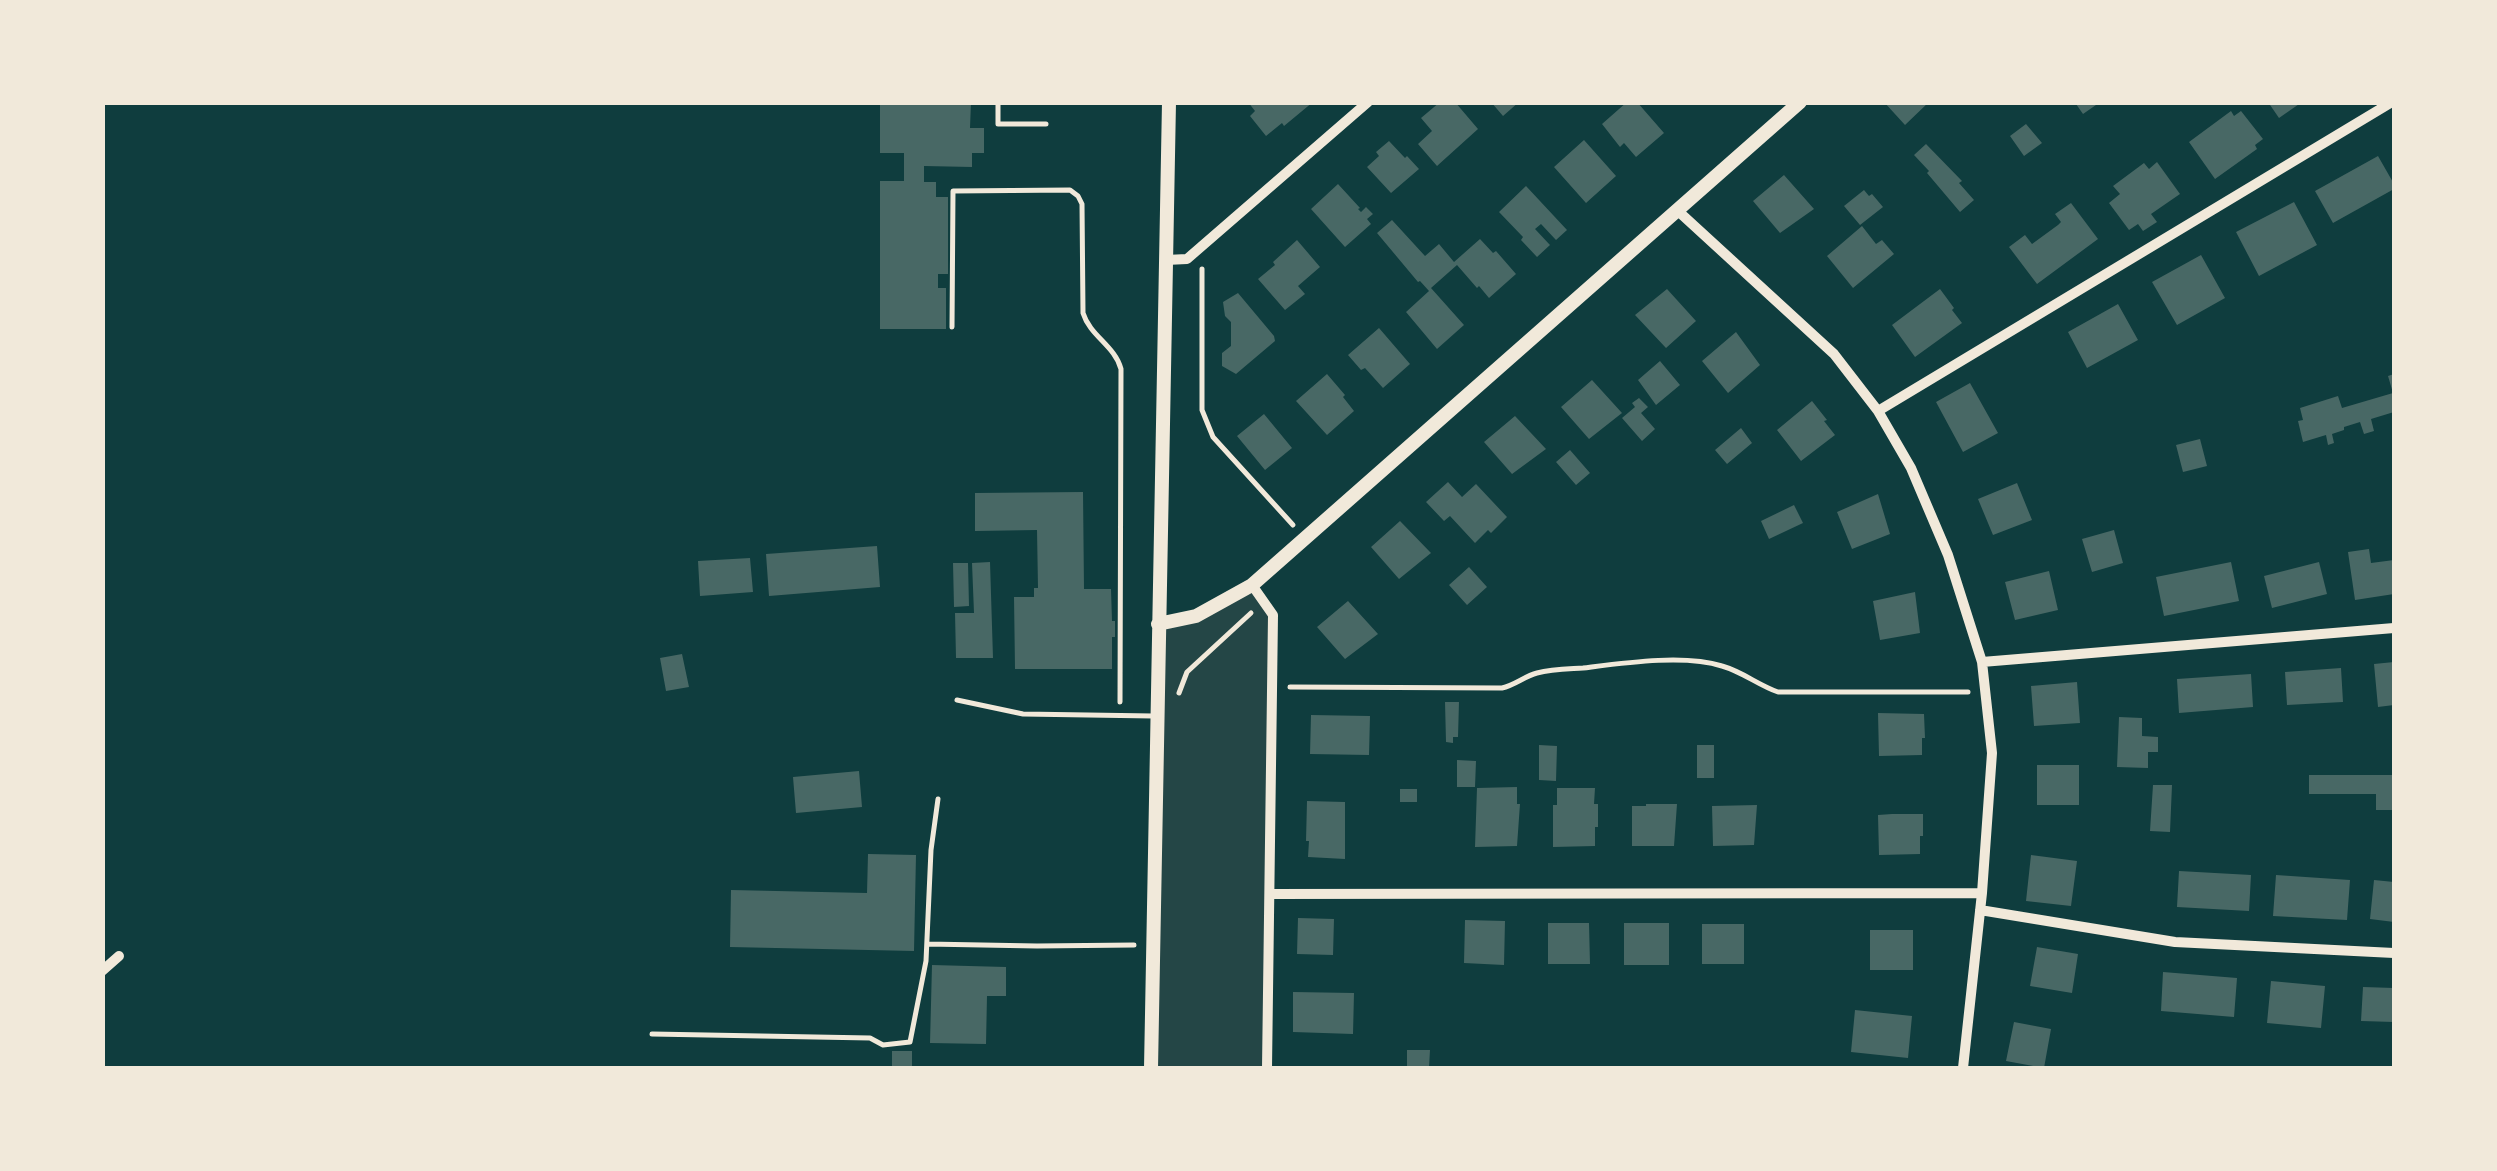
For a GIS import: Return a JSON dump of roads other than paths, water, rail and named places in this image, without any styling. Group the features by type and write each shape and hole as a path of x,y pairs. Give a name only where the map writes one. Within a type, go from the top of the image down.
{"street":[{"path":"1151,1068 1169,102"},
{"path":"1166,260 1187,259 1368,102"},
{"path":"1158,624 1196,616 1252,585 1800,102"},
{"path":"1878,411 2392,102"},
{"path":"1678,211 1834,354 1878,411 1911,468 1948,555 1982,662 1992,754 1963,1068"},
{"path":"1252,585 1273,615 1266,1068"},
{"path":"1982,662 2394,628"},
{"path":"1270,894 1982,893"},
{"path":"1980,910 2174,942 2394,953"},
{"path":"102,970 119,956"}],"lane":[{"path":"957,700 1023,714 1156,716"}]}
